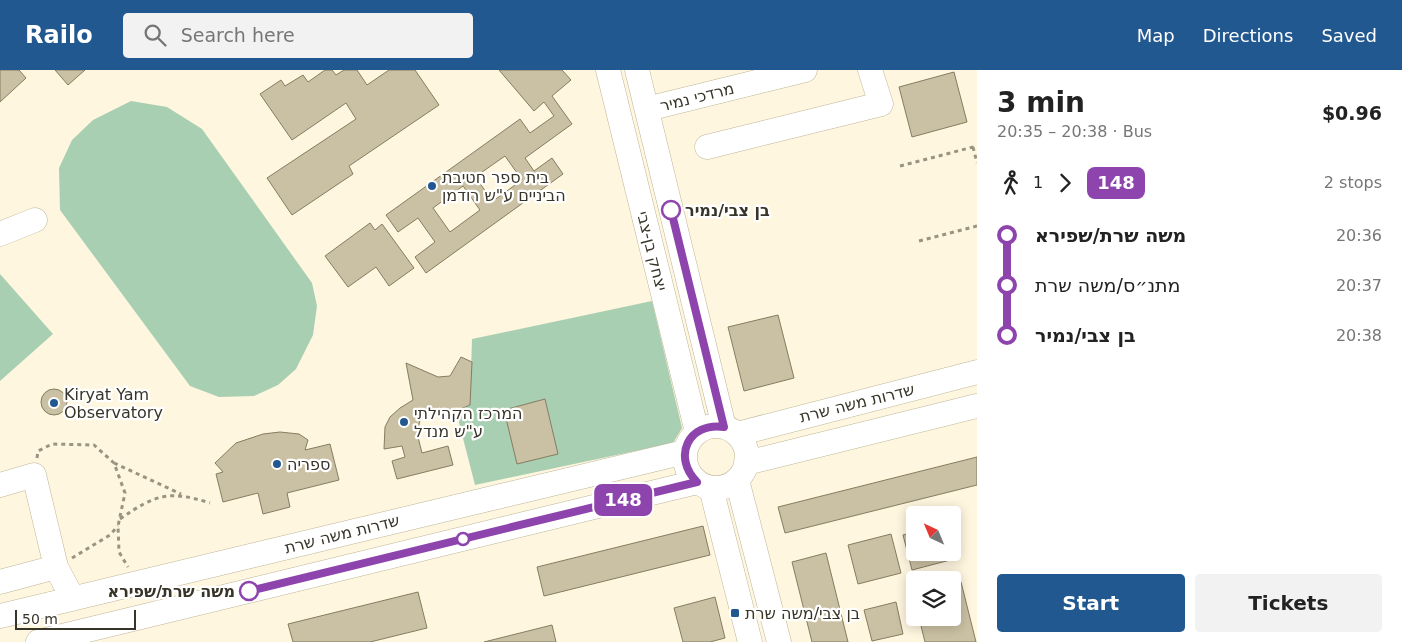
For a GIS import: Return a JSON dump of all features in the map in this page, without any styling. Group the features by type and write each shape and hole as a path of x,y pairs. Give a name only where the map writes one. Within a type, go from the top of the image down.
{"street":[{"name":"יצחק בן-צבי","path":"608,70 691,442"},
{"name":"יצחק בן-צבי","path":"638,70 730,430"},
{"name":"מרדכי נמיר","path":"647,109 805,70"},
{"path":"707,148 880,104 870,70"},
{"path":"0,234 34,220"},
{"name":"שדרות משה שרת","path":"730,430 974,369"},
{"name":"שדרות משה שרת","path":"742,472 977,406"},
{"path":"750,642 704,485 687,469 691,442 710,426 730,430 745,447 742,472 779,642"},
{"name":"שדרות משה שרת","path":"0,616 136,584 691,442"},
{"path":"704,485 720,488 742,472"},
{"path":"0,485 34,475 56,567 73,599"},
{"name":"שדרות משה שרת","path":"38,642 704,485"},
{"path":"0,582 56,567"}],"path":[{"path":"900,166 975,147 977,163"},
{"path":"919,240 977,226"},
{"path":"34,475 38,452 52,444 94,445 114,463 183,495 210,503"},
{"path":"114,463 125,492 118,526 119,552 136,584"},
{"path":"120,519 147,500 183,495"},
{"path":"56,567 91,548 110,535 118,526"}],"green space":[{"path":"131,101 167,107 202,129 312,283 317,306 313,335 296,369 278,385 254,396 219,397 190,386 60,210 59,168 72,140 93,120"},
{"path":"0,274 53,334 0,381"},
{"path":"652,301 682,428 673,443 475,485 456,411 470,405 472,339"}],"building":[{"path":"0,70 19,70 26,78 0,102"},
{"path":"55,70 85,70 68,85"},
{"path":"325,70 332,70 336,75 344,70 357,70 367,85 389,70 415,70 439,105 349,166 353,174 292,215 267,178 356,119 346,103 292,140 260,94 281,80 285,86 303,75 308,82"},
{"path":"499,70 562,70 571,80 552,96 572,124 525,158 534,171 552,158 563,174 426,273 415,257 435,242 418,218 398,232 386,215 520,119 530,133 554,116 544,102 534,111","holes":["505,156 522,180 493,201 475,177","463,186 480,210 450,232 433,208"]},
{"path":"954,72 967,122 912,137 899,87"},
{"path":"370,223 375,230 382,224 414,268 389,286 376,267 348,287 325,256"},
{"path":"778,315 794,378 744,391 728,327"},
{"name":"המרכז הקהילתי ע\"ש מנדל","path":"461,357 472,362 470,405 456,411 433,408 421,416 417,433 422,453 448,446 453,465 397,479 392,461 405,457 402,446 384,449 385,427 390,417 413,400 406,363 438,377 450,376"},
{"name":"Kiryat Yam Observatory","path":"54,389 63,393 67,402 63,411 54,415 45,411 41,402 45,393"},
{"path":"545,399 558,454 517,464 504,410"},
{"path":"280,432 299,434 308,440 305,450 330,444 339,480 287,493 290,507 263,514 258,493 223,502 216,474 223,472 215,463 236,443 263,434"},
{"path":"977,457 977,485 785,533 778,507"},
{"path":"703,526 710,555 544,596 537,567"},
{"path":"891,534 901,573 858,584 848,545"},
{"path":"906,534 906,547 903,535"},
{"path":"826,553 848,642 812,642 792,562"},
{"path":"910,561 946,561 912,570"},
{"path":"961,582 976,642 925,642 921,626 961,626"},
{"path":"418,592 427,628 370,642 293,642 288,624"},
{"path":"715,597 725,638 710,642 683,642 674,608"},
{"path":"896,602 903,634 872,641 864,610"},
{"path":"552,625 556,642 484,642"}],"bus line":[{"name":"148","path":"249,591 697,482 691,476 684,460 687,445 696,432 702,428 710,426 724,427 671,210"}],"place":[{"name":"בית ספר חטיבת הביניים ע\"ש רודמן","path":"432,186"},
{"name":"בן צבי/נמיר","path":"671,210"},
{"name":"Kiryat Yam Observatory","path":"54,403"},
{"name":"המרכז הקהילתי ע\"ש מנדל","path":"404,422"},
{"name":"ספריה","path":"277,464"},
{"name":"משה שרת/שפירא","path":"249,591"},
{"name":"בן צבי/משה שרת","path":"735,613"}]}
